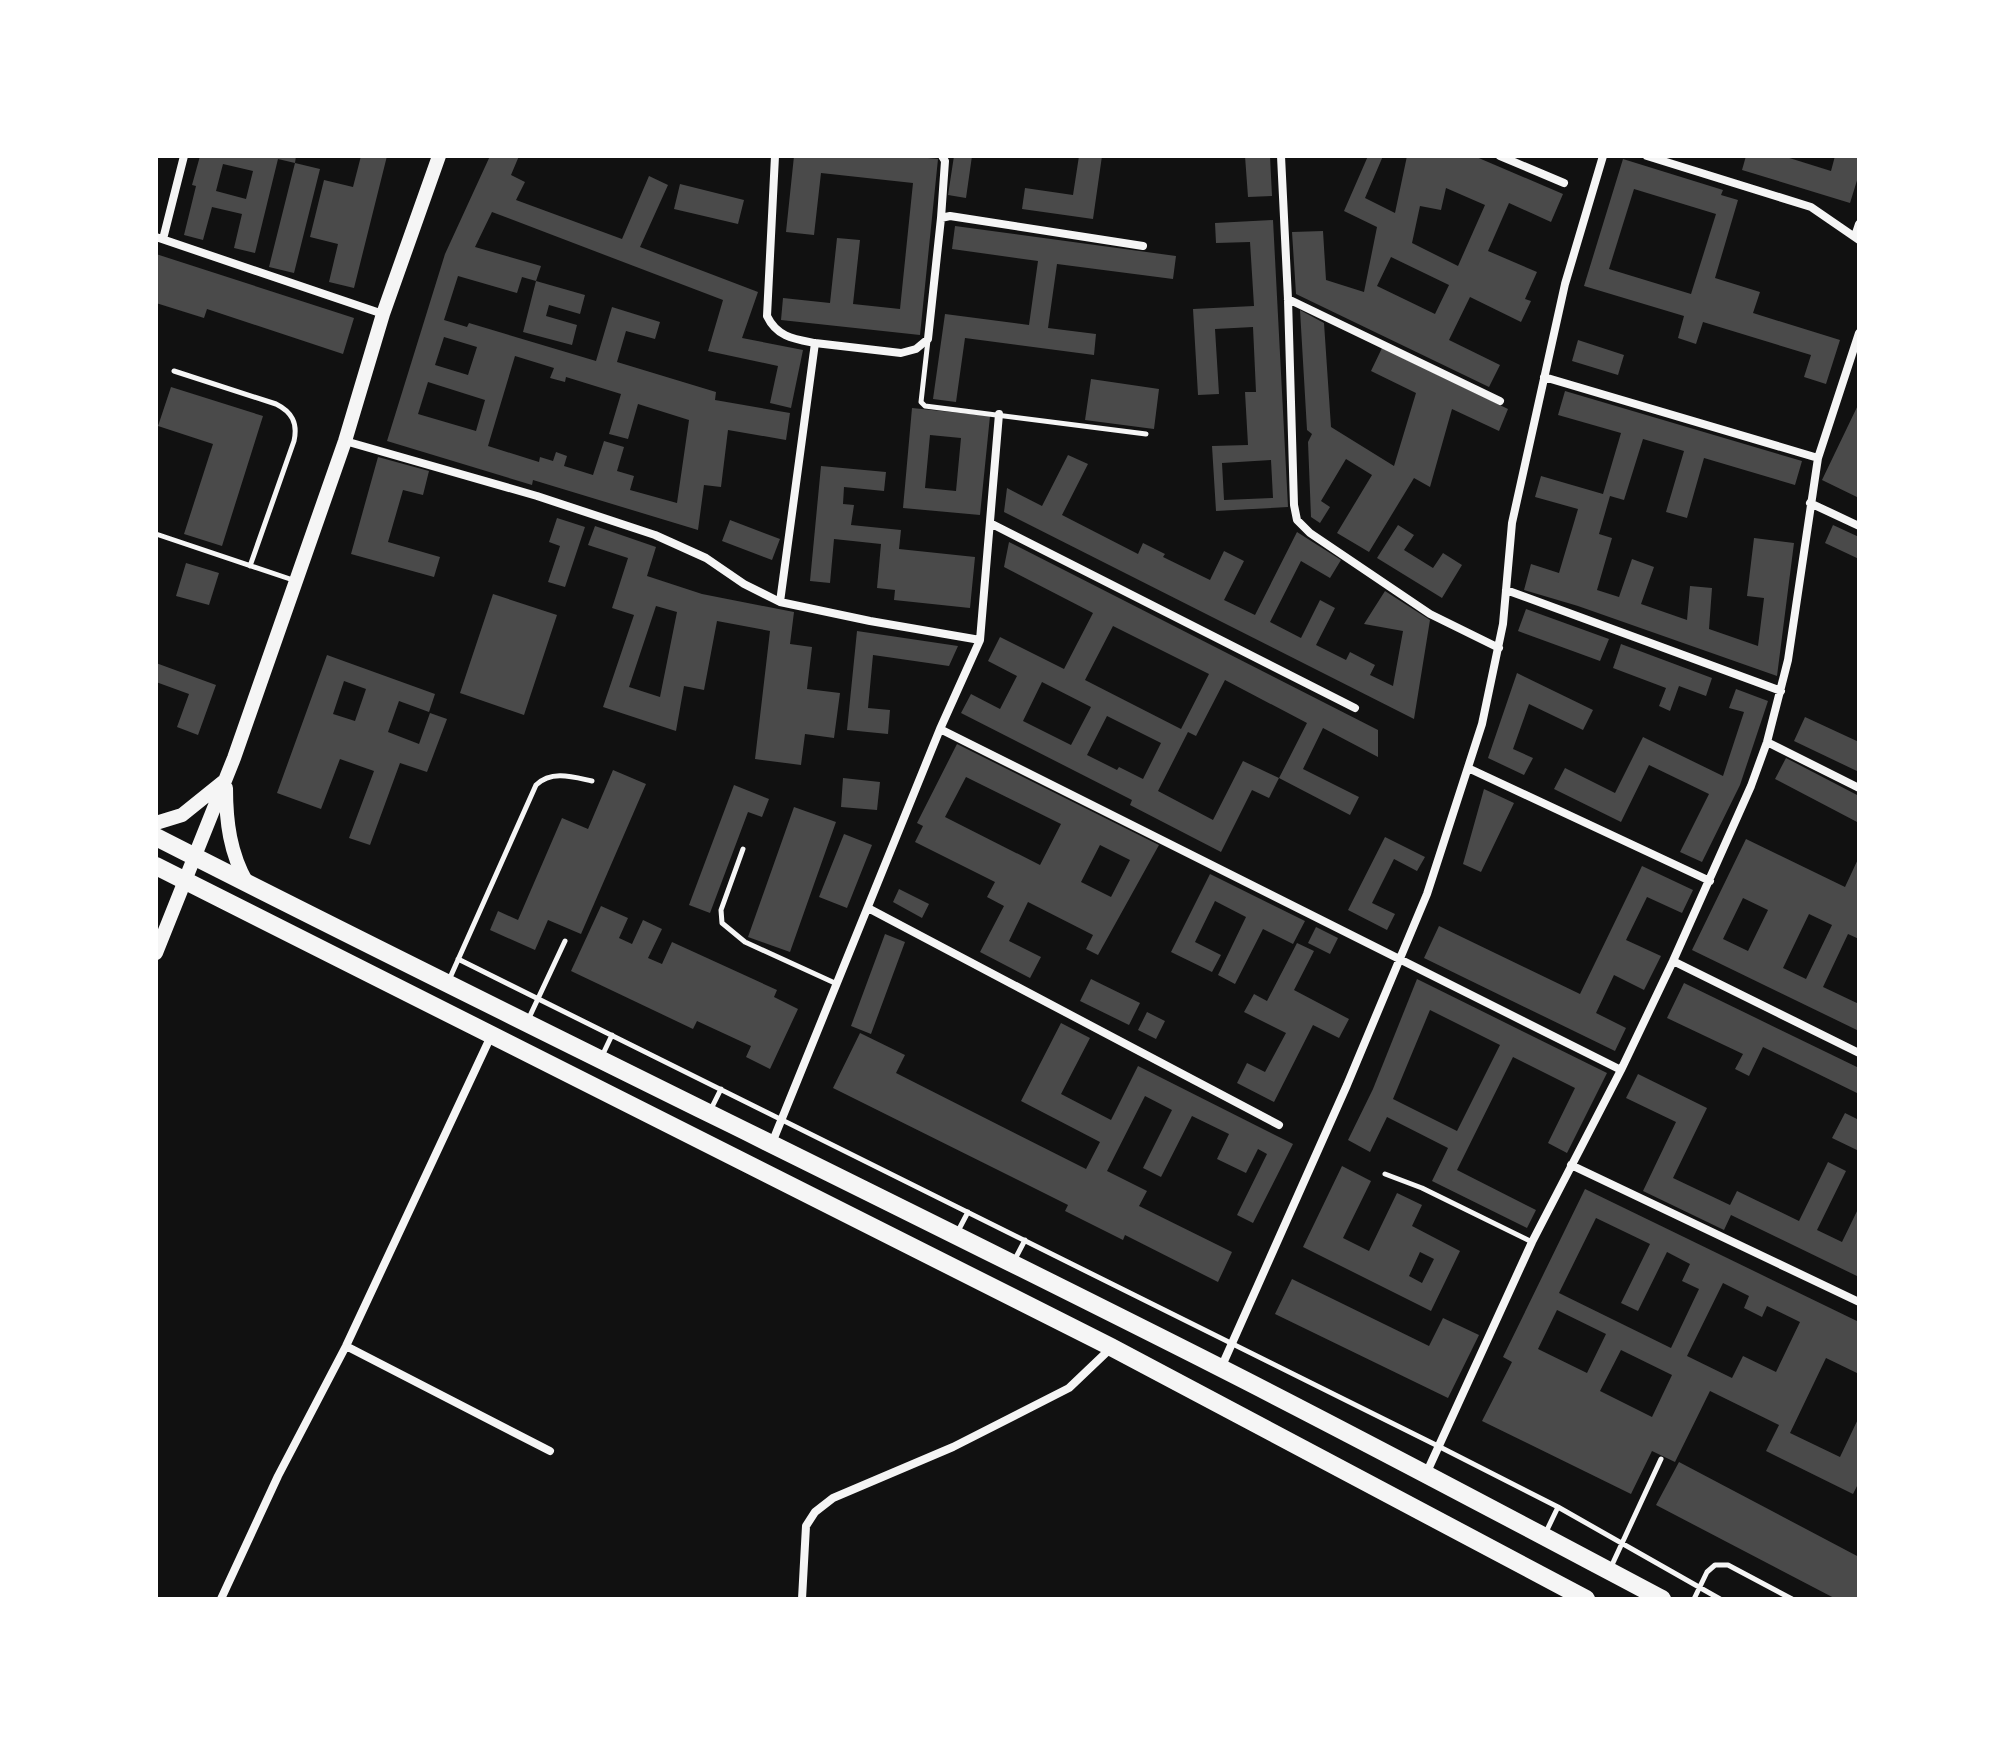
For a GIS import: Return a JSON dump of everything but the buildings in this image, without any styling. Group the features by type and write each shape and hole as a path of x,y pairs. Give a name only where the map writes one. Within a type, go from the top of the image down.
{"highway":[{"path":"156,837 525,1024 1221,1368 1662,1599"},
{"path":"156,866 1111,1347 1586,1599"}],"street":[{"path":"184,156 159,238 383,314"},
{"path":"156,953 226,779 345,441 383,314 439,156"},
{"path":"775,156 767,316 773,327 782,334 815,343 901,353 916,349 928,339 941,218 945,161 942,156"},
{"path":"1281,156 1297,520 1310,533 1430,614 1499,648"},
{"path":"1500,156 1564,183"},
{"path":"1221,1368 1347,1085 1427,894 1482,724 1499,648 1512,523 1565,284 1603,156"},
{"path":"1647,156 1811,207 1857,238 1859,224"},
{"path":"941,218 950,216 1143,246"},
{"path":"1288,299 1500,401"},
{"path":"1426,1475 1532,1242 1621,1070 1673,961 1710,881 1767,742 1788,660 1818,458 1859,333"},
{"path":"780,602 815,343"},
{"path":"1544,377 1818,458"},
{"path":"772,1144 940,729 980,640 999,414"},
{"path":"345,441 537,496 655,535 706,558 744,584 780,602 980,640"},
{"path":"1810,503 1859,526"},
{"path":"990,523 1355,708"},
{"path":"1506,590 1781,691"},
{"path":"940,729 1621,1070"},
{"path":"1767,742 1859,788"},
{"path":"1468,768 1710,881"},
{"path":"156,823 182,815 226,779"},
{"path":"226,779 230,841 236,863 247,883"},
{"path":"868,908 1279,1125"},
{"path":"1673,961 1859,1053"},
{"path":"221,1599 278,1476 346,1346 491,1036"},
{"path":"1571,1165 1859,1302"},
{"path":"346,1346 550,1451"},
{"path":"802,1599 806,1526 815,1512 833,1498 953,1447 1069,1388 1111,1347"}],"lane":[{"path":"928,339 921,402 925,406 1146,434"},
{"path":"174,371 276,404 294,420 294,441 250,566"},
{"path":"156,534 296,581"},
{"path":"447,985 536,785 541,780 557,776 592,781"},
{"path":"743,849 721,910 722,923 745,942 837,984"},
{"path":"525,1024 565,941"},
{"path":"458,959 1440,1447 1558,1507 1720,1599"},
{"path":"599,1060 612,1035"},
{"path":"708,1113 721,1089"},
{"path":"1385,1174 1412,1183 1532,1242"},
{"path":"956,1235 968,1212"},
{"path":"1012,1264 1025,1240"},
{"path":"1609,1571 1661,1459"},
{"path":"1544,1536 1558,1507"},
{"path":"1694,1599 1707,1572 1715,1565 1728,1565 1792,1599"}]}
